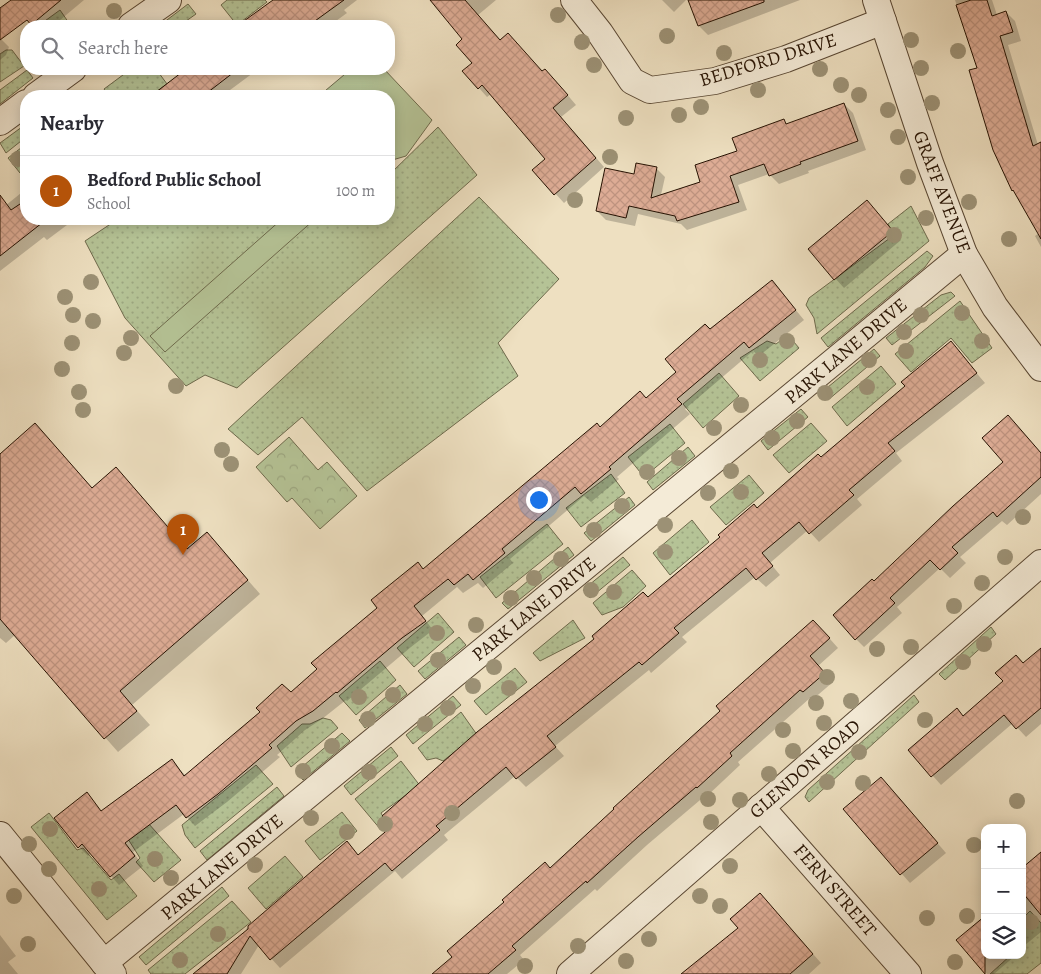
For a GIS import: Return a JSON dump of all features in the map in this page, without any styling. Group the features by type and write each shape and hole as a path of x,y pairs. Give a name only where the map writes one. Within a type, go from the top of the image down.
{"street":[{"path":"140,20 168,0"},
{"name":"BEDFORD DRIVE","path":"574,0 600,33 632,81 650,90 716,81 786,59 879,11"},
{"name":"GRAFF AVENUE","path":"879,11 936,180 964,254 995,307 1041,368"},
{"path":"44,90 65,75"},
{"path":"0,122 20,107"},
{"name":"PARK LANE DRIVE","path":"108,969 964,254"},
{"name":"GLENDON ROAD","path":"570,974 1041,563"},
{"name":"FERN STREET","path":"762,807 908,974"},
{"path":"0,835 108,969"}],"green space":[{"path":"227,0 265,0 267,2 244,20 233,20 221,5"},
{"path":"188,4 196,14 188,20 167,20"},
{"path":"60,10 67,20 46,20"},
{"path":"6,50 12,50 20,61 20,69 0,82 0,54"},
{"path":"20,75 31,75 33,78 0,104 0,90"},
{"path":"123,75 160,75 167,84 158,90 104,89"},
{"path":"344,75 390,75 432,120 406,156 395,159 395,90 326,90"},
{"path":"438,127 477,175 237,388 205,375 186,386 125,318 85,241 109,225 395,225 395,169"},
{"path":"20,128 20,142 6,153 0,143"},
{"path":"20,149 20,173 8,158"},
{"path":"479,197 559,279 498,343 518,376 367,491 302,417 258,455 228,429"},
{"path":"911,206 929,241 817,334 814,318 806,305 809,298 894,235 888,224"},
{"path":"275,225 308,225 165,352 150,336"},
{"path":"927,251 933,256 925,267 828,347 821,338"},
{"path":"951,292 955,296 892,345 886,338 941,295"},
{"path":"960,301 992,348 972,363 951,338 911,372 895,354"},
{"path":"788,335 799,348 760,381 740,358 767,341 776,344"},
{"path":"874,349 880,356 828,400 822,392"},
{"path":"881,366 896,384 847,426 832,407"},
{"path":"719,373 739,396 703,428 683,404"},
{"path":"801,409 808,417 768,450 761,441"},
{"path":"811,423 827,441 789,473 773,455"},
{"path":"670,424 685,443 644,477 628,457"},
{"path":"289,437 318,470 327,462 357,496 320,529 292,498 287,502 256,467"},
{"path":"688,447 695,456 653,490 647,482"},
{"path":"611,474 625,493 581,527 566,508"},
{"path":"749,475 764,493 726,525 710,507"},
{"path":"629,497 635,505 591,541 584,533"},
{"path":"692,520 709,542 670,575 653,553"},
{"path":"547,524 563,544 496,598 480,577"},
{"path":"568,547 574,555 508,609 502,603"},
{"path":"623,557 630,565 590,598 583,590"},
{"path":"632,570 646,586 623,607 602,615 593,603"},
{"path":"438,613 454,632 414,667 397,648"},
{"path":"573,620 585,638 540,661 533,653"},
{"path":"991,627 996,634 945,680 939,674"},
{"path":"459,637 466,645 425,679 418,671"},
{"path":"380,661 396,680 356,715 339,696"},
{"path":"515,668 527,682 486,715 474,701"},
{"path":"400,685 407,694 365,728 359,720"},
{"path":"914,695 919,702 809,802 805,797 808,790"},
{"path":"453,696 461,705 413,744 406,735"},
{"path":"461,712 480,739 461,747 443,761 436,758 427,760 418,748"},
{"path":"323,718 331,720 338,728 291,767 277,746 302,724 310,724"},
{"path":"342,733 350,741 303,780 296,772"},
{"path":"391,747 398,756 351,795 344,786"},
{"path":"401,761 421,787 409,793 381,813 388,825 381,830 355,799"},
{"path":"256,765 273,784 195,848 185,835 182,825"},
{"path":"277,787 284,796 207,860 200,851"},
{"path":"342,812 357,831 320,860 305,841"},
{"path":"49,813 77,850 83,848 111,880 119,874 137,896 107,920 31,827"},
{"path":"148,823 181,860 154,882 136,862 140,858 128,839"},
{"path":"285,856 303,877 266,909 248,888"},
{"path":"222,887 229,896 146,965 139,957"},
{"path":"232,901 251,922 185,974 151,974 148,970"},
{"path":"1030,911 1041,923 1041,963 1027,974 990,974 1007,959 1026,959 1026,915"}],"building":[{"path":"11,0 61,0 37,20 20,20 20,25 0,40 0,8"},
{"path":"273,0 344,0 316,20 245,20"},
{"path":"430,0 465,0 500,40 508,33 542,71 545,69 568,95 553,108 596,158 554,195 532,170 545,159 482,85 478,89 462,71 472,63 456,45 462,39"},
{"path":"688,0 764,0 764,2 698,26"},
{"path":"971,0 987,0 992,16 1006,11 1013,32 1000,36 1033,146 1041,142 1041,239 1012,191 993,150 969,70 977,68 956,5"},
{"path":"178,75 230,75 211,90 159,90"},
{"path":"844,103 858,141 800,162 801,164 769,176 764,164 730,176 739,202 677,221 675,216 629,206 626,218 596,211 605,168 634,174 636,163 657,167 651,198 700,182 695,165 737,151 732,138 784,119 786,124"},
{"path":"0,195 11,210 20,204 20,225 39,225 0,256"},
{"path":"867,200 893,231 834,280 808,249"},
{"path":"772,280 796,310 749,348 744,342 677,399 682,404 609,467 611,469 581,494 575,487 502,549 505,553 473,580 468,574 454,585 448,579 414,606 426,621 402,638 337,693 296,721 269,745 272,748 218,794 186,818 176,805 125,843 135,856 110,877 82,844 78,848 54,818 87,792 101,811 172,759 184,776 260,712 256,708 282,684 291,692 317,669 311,663 377,608 371,600 418,562 423,569 597,423 600,427 640,391 646,398 676,372 665,359 705,324 710,329"},
{"path":"951,341 977,373 888,443 895,451 849,490 854,495 809,534 799,522 762,553 773,566 756,580 746,568 674,628 679,633 642,665 639,662 547,736 556,747 516,779 506,767 436,826 440,830 392,871 385,863 270,960 250,936 227,974 193,974 248,929 248,926 347,841 358,855 391,827 382,816 477,732 594,639 592,636 643,592 648,597 720,537 718,535 754,504 757,508 818,454 821,457 905,386 901,382"},
{"path":"1008,415 1041,453 1041,477 997,517 993,512 952,547 958,553 940,570 930,560 890,598 895,603 855,640 833,615 872,579 874,581 953,506 1003,462 982,438"},
{"path":"35,423 92,488 116,467 187,549 207,532 248,580 120,691 137,711 104,739 0,619 0,454"},
{"path":"813,620 830,638 810,656 825,673 803,692 800,690 730,753 732,756 697,788 512,946 516,950 488,974 432,974 452,957 447,951 504,902 502,900 545,862 550,868 720,711 716,706"},
{"path":"1041,648 1041,708 1016,729 1004,715 931,777 908,750 957,708 963,716 1003,681 995,673 1016,655 1023,663"},
{"path":"881,777 938,843 900,875 843,809"},
{"path":"1041,852 1041,915 1026,897 1026,865"},
{"path":"760,893 813,954 790,974 681,974 738,928 730,919"},
{"path":"981,919 981,959 985,959 985,974 956,940"}],"place":[{"name":"Bedford Public School","path":"183,555"}]}
